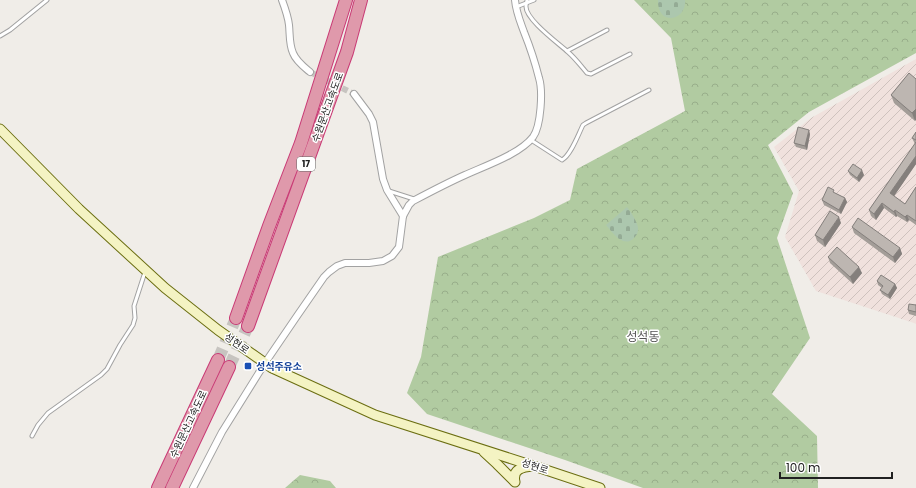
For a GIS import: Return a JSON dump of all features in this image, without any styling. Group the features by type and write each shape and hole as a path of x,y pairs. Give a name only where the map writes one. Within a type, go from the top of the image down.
{"highway":[{"name":"수원문산고속도로","path":"236,318 301,143 346,0"},
{"name":"수원문산고속도로","path":"248,326 347,52 361,0"},
{"name":"수원문산고속도로","path":"158,488 218,360"},
{"name":"수원문산고속도로","path":"172,488 229,367"}],"main road":[{"name":"성현로","path":"0,129 79,209 166,288 218,330 272,368 375,415 600,488"},
{"path":"480,449 518,485"},
{"path":"518,485 514,474 526,467 535,466"}],"street":[{"path":"282,0 289,25 290,43 293,54 310,72"},
{"path":"193,488 222,432 265,363 296,316 329,272 337,266 345,263 369,263 383,261 392,256 399,248 402,216 409,205 416,199 516,152 528,143 534,136 538,128 541,96 540,80 524,30 517,15 514,0"},
{"path":"354,94 373,122 383,179 387,190 402,216"}],"lane":[{"path":"0,36 10,30 47,0"},
{"path":"516,7 527,1 534,0"},
{"path":"527,1 525,7 536,24 567,52 587,73 591,74 630,54"},
{"path":"567,52 607,30"},
{"path":"530,140 562,160 569,153 583,125 649,90"},
{"path":"387,190 416,199"},
{"path":"32,436 38,425 48,413 101,375 107,369 133,325 135,318 134,306 146,270"}],"shaded area":[{"path":"916,59 916,324 816,291 785,237 799,191 774,147 811,118"}],"green space":[{"path":"634,0 916,0 916,53 809,112 768,145 793,193 777,238 810,338 772,394 817,436 818,488 643,488 565,460 427,414 407,393 421,357 438,257 534,218 570,200 577,169 685,111 671,38"},
{"path":"658,0 685,0 681,13 672,18 662,14 659,9"},
{"path":"627,207 636,221 638,230 634,238 626,242 618,238 606,225"},
{"path":"300,475 330,481 336,488 285,488"}],"building":[{"path":"909,73 916,79 916,109 912,113 891,95"},
{"path":"798,127 809,130 805,146 794,143"},
{"path":"916,132 916,140 912,138"},
{"path":"916,142 916,156 890,193 905,204 916,187 916,221 907,215 905,217 895,210 894,212 882,203 874,214 869,210"},
{"path":"853,164 862,170 857,178 848,171"},
{"path":"828,187 834,190 833,192 845,198 839,210 822,200"},
{"path":"830,211 839,217 823,240 815,235"},
{"path":"858,218 900,248 893,257 852,227"},
{"path":"837,247 859,267 850,277 828,257"},
{"path":"881,275 895,284 888,295 880,290 883,286 877,281"},
{"path":"909,304 916,305 916,312 908,310"}],"tunnel":[{"path":"310,72 354,94"},
{"path":"218,360 236,318"},
{"path":"229,367 248,326"}],"place":[{"name":"성석주유소","path":"248,366"}],"district":[{"name":"성석동","path":"643,337"}]}
